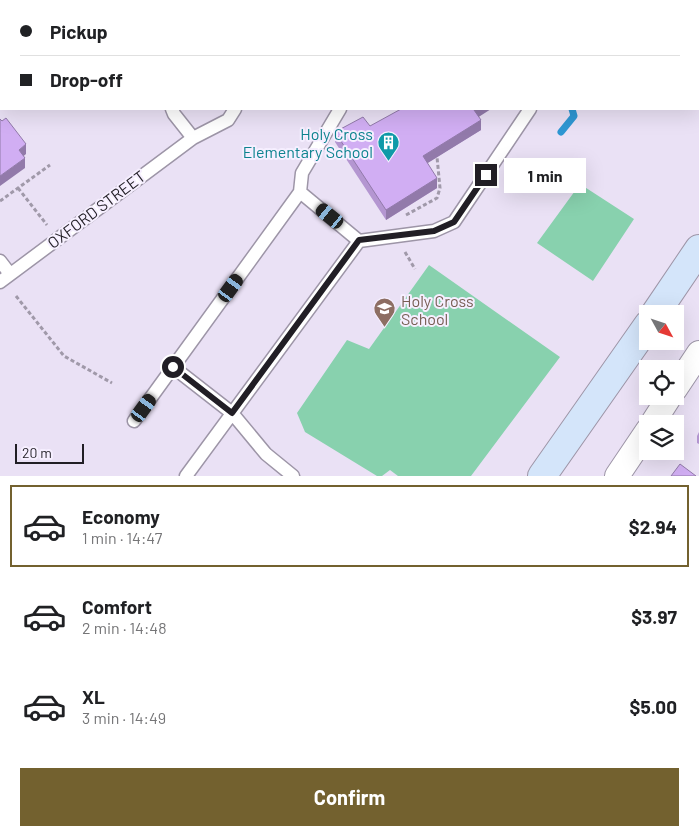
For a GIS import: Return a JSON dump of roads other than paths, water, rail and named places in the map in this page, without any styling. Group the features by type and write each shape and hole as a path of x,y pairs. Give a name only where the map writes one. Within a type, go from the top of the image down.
{"main road":[{"path":"661,305 699,249"},
{"path":"542,476 639,338"}],"street":[{"path":"684,376 699,353"},
{"path":"617,476 639,443"}],"lane":[{"path":"172,110 193,138"},
{"name":"OXFORD STREET","path":"5,278 193,138 228,120 234,110"},
{"path":"134,421 300,192 302,173 339,110"},
{"path":"300,192 359,240 434,231 454,222 529,110"},
{"path":"186,476 359,240"},
{"path":"0,261 5,278"},
{"path":"173,367 232,413 266,454 293,476"}],"waterway":[{"path":"561,132 574,116 572,110"}],"place":[{"name":"Holy Cross Elementary School","path":"389,161"},
{"name":"Holy Cross School","path":"385,328"}]}
